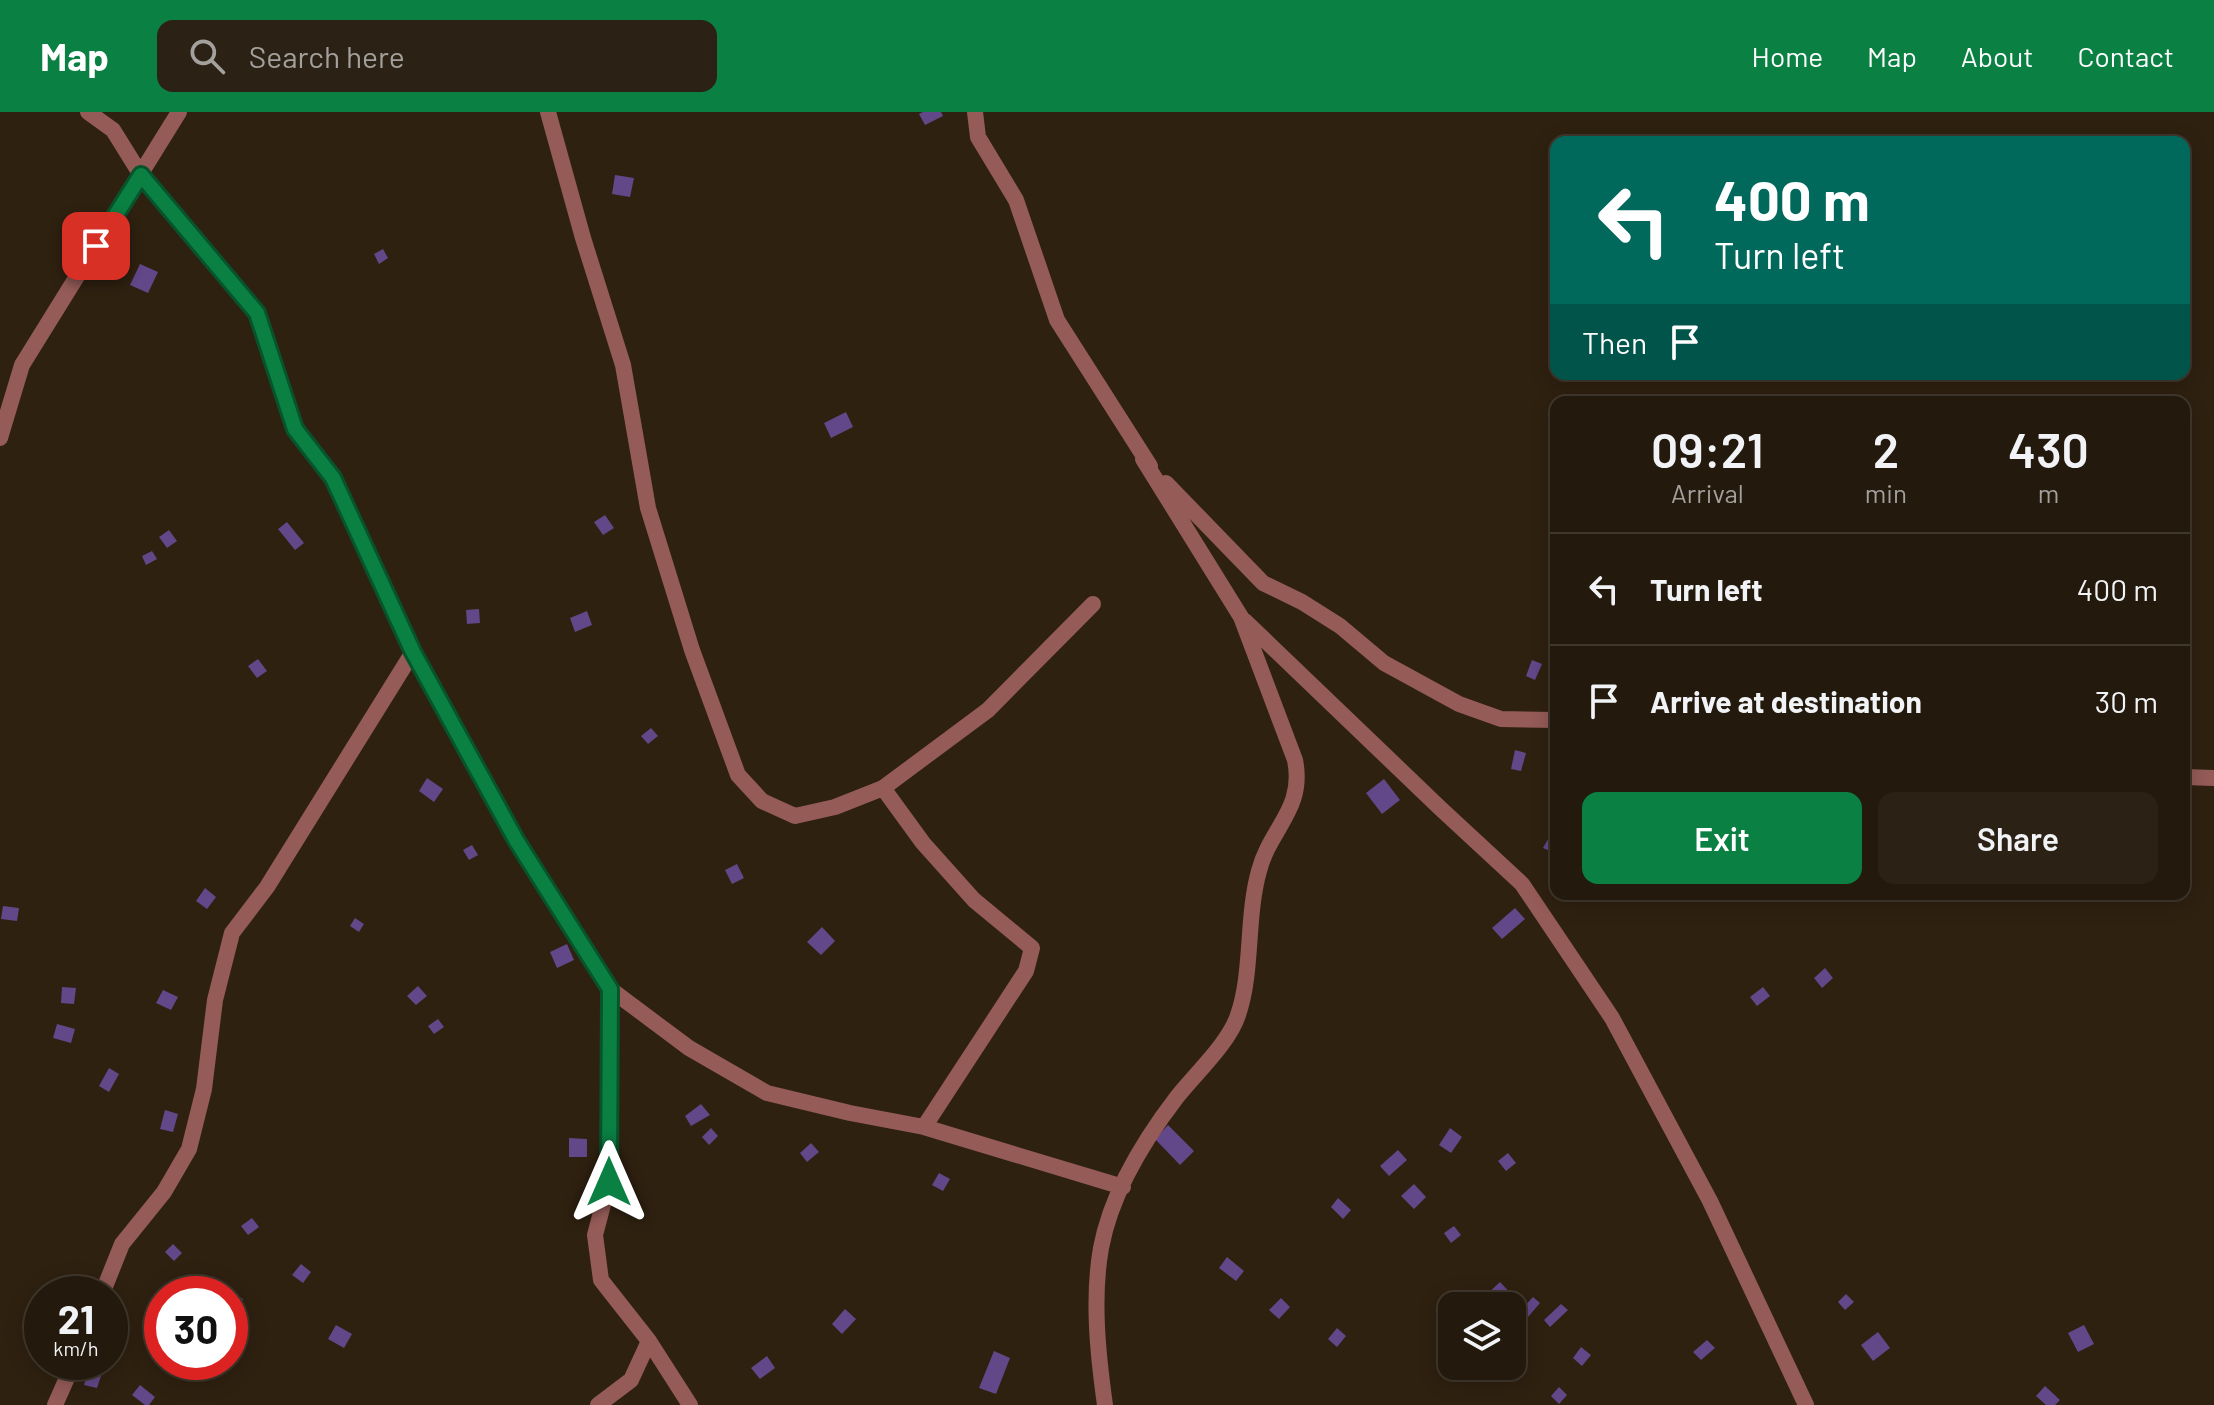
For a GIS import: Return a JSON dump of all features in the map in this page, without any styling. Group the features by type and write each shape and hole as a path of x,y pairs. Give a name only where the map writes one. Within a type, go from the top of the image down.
{"street":[{"path":"88,112 113,130 141,175 257,313 295,429 333,478 413,652 516,840 610,989 689,1048 767,1093 924,1127 1123,1187"},
{"path":"0,438 22,365 179,112"},
{"path":"548,112 623,365 648,508 692,650 738,775 762,801 795,816 835,807 883,788 988,710 1093,604"},
{"path":"975,112 978,137 1016,200 1057,320 1241,617 1295,760 1299,781 1290,809 1259,870 1238,1017 1150,1137 1123,1187 1101,1247 1097,1292 1098,1363 1105,1405"},
{"path":"1143,459 1263,583 1302,602 1340,626 1384,663 1459,704 1501,719 1550,720"},
{"path":"1241,617 1522,884 1612,1018 1710,1201 1806,1405"},
{"path":"109,1276 122,1244 164,1192 189,1149 204,1089 215,1000 232,933 267,887 413,652"},
{"path":"2190,777 2214,778"},
{"path":"883,788 923,843 974,900 1032,948 1026,971 924,1127"},
{"path":"610,989 609,1182 595,1235 601,1280 649,1341 690,1405"},
{"path":"598,1405 631,1380 649,1341"},
{"path":"55,1405 66,1380"}],"building":[{"path":"941,112 943,116 925,125 919,114"},
{"path":"615,175 634,178 630,197 612,194"},
{"path":"383,249 388,258 379,264 374,254"},
{"path":"140,264 158,272 148,293 130,285"},
{"path":"846,412 853,427 831,438 824,423"},
{"path":"605,515 614,528 603,535 594,522"},
{"path":"287,522 304,543 295,550 278,529"},
{"path":"169,530 177,541 167,548 159,537"},
{"path":"152,551 157,559 146,565 142,556"},
{"path":"479,609 480,623 467,624 466,610"},
{"path":"587,611 592,625 575,632 570,618"},
{"path":"258,659 267,671 257,678 248,666"},
{"path":"1532,660 1542,664 1535,680 1526,676"},
{"path":"651,728 658,736 648,744 641,736"},
{"path":"1515,750 1526,753 1521,771 1511,769"},
{"path":"427,778 443,789 434,802 419,791"},
{"path":"1384,779 1400,800 1382,814 1366,793"},
{"path":"1550,836 1550,851 1543,848"},
{"path":"472,845 478,855 469,860 463,850"},
{"path":"737,864 744,878 732,884 725,870"},
{"path":"205,888 216,897 207,909 196,901"},
{"path":"3,906 19,908 17,921 1,919"},
{"path":"1515,908 1525,919 1502,939 1492,928"},
{"path":"355,918 364,924 359,932 350,926"},
{"path":"822,927 835,941 821,955 807,942"},
{"path":"567,944 574,960 557,968 550,952"},
{"path":"1825,968 1833,978 1822,988 1814,978"},
{"path":"418,986 427,996 416,1005 407,996"},
{"path":"62,987 76,988 74,1004 61,1003"},
{"path":"1763,987 1770,996 1757,1006 1750,997"},
{"path":"163,990 178,997 171,1010 156,1003"},
{"path":"438,1019 444,1027 434,1034 428,1026"},
{"path":"57,1024 75,1029 71,1043 53,1038"},
{"path":"109,1068 119,1074 109,1092 99,1086"},
{"path":"701,1104 710,1115 691,1126 685,1116"},
{"path":"165,1110 178,1114 173,1132 160,1129"},
{"path":"1168,1125 1194,1151 1180,1165 1155,1139"},
{"path":"711,1128 718,1136 709,1145 702,1137"},
{"path":"1450,1128 1462,1137 1451,1153 1439,1145"},
{"path":"569,1138 587,1139 587,1157 569,1157"},
{"path":"811,1143 819,1152 807,1162 800,1153"},
{"path":"1398,1150 1407,1160 1389,1176 1380,1166"},
{"path":"1508,1153 1516,1163 1506,1171 1498,1161"},
{"path":"939,1173 950,1179 943,1191 932,1185"},
{"path":"1414,1184 1426,1197 1414,1209 1401,1196"},
{"path":"1338,1198 1351,1210 1343,1219 1331,1207"},
{"path":"252,1218 259,1227 248,1235 241,1226"},
{"path":"1454,1226 1461,1235 1451,1243 1444,1233"},
{"path":"173,1244 182,1253 174,1261 165,1252"},
{"path":"1227,1257 1244,1271 1236,1281 1219,1268"},
{"path":"301,1264 311,1272 303,1283 292,1275"},
{"path":"1500,1282 1509,1292 1489,1292"},
{"path":"1846,1294 1854,1302 1845,1310 1838,1302"},
{"path":"1533,1297 1540,1303 1528,1317 1526,1305"},
{"path":"1281,1298 1290,1307 1279,1319 1269,1310"},
{"path":"1561,1304 1568,1310 1550,1327 1544,1320"},
{"path":"845,1309 856,1319 842,1334 832,1324"},
{"path":"336,1325 352,1334 344,1348 328,1339"},
{"path":"2084,1325 2094,1344 2078,1352 2068,1333"},
{"path":"1337,1328 1346,1336 1337,1347 1328,1339"},
{"path":"1878,1332 1890,1348 1873,1361 1861,1345"},
{"path":"1707,1340 1715,1348 1701,1360 1693,1352"},
{"path":"1581,1347 1591,1355 1582,1366 1573,1358"},
{"path":"994,1351 1010,1358 996,1394 979,1388"},
{"path":"767,1356 775,1368 760,1379 751,1368"},
{"path":"86,1380 100,1380 97,1388 84,1385"},
{"path":"140,1385 155,1397 149,1405 132,1395"},
{"path":"2045,1386 2060,1400 2055,1405 2046,1405 2036,1396"},
{"path":"1559,1387 1567,1395 1559,1404 1551,1396"}],"route":[{"path":"96,246 141,175 257,313 295,429 333,478 413,652 516,840 610,989 609,1182"}]}
